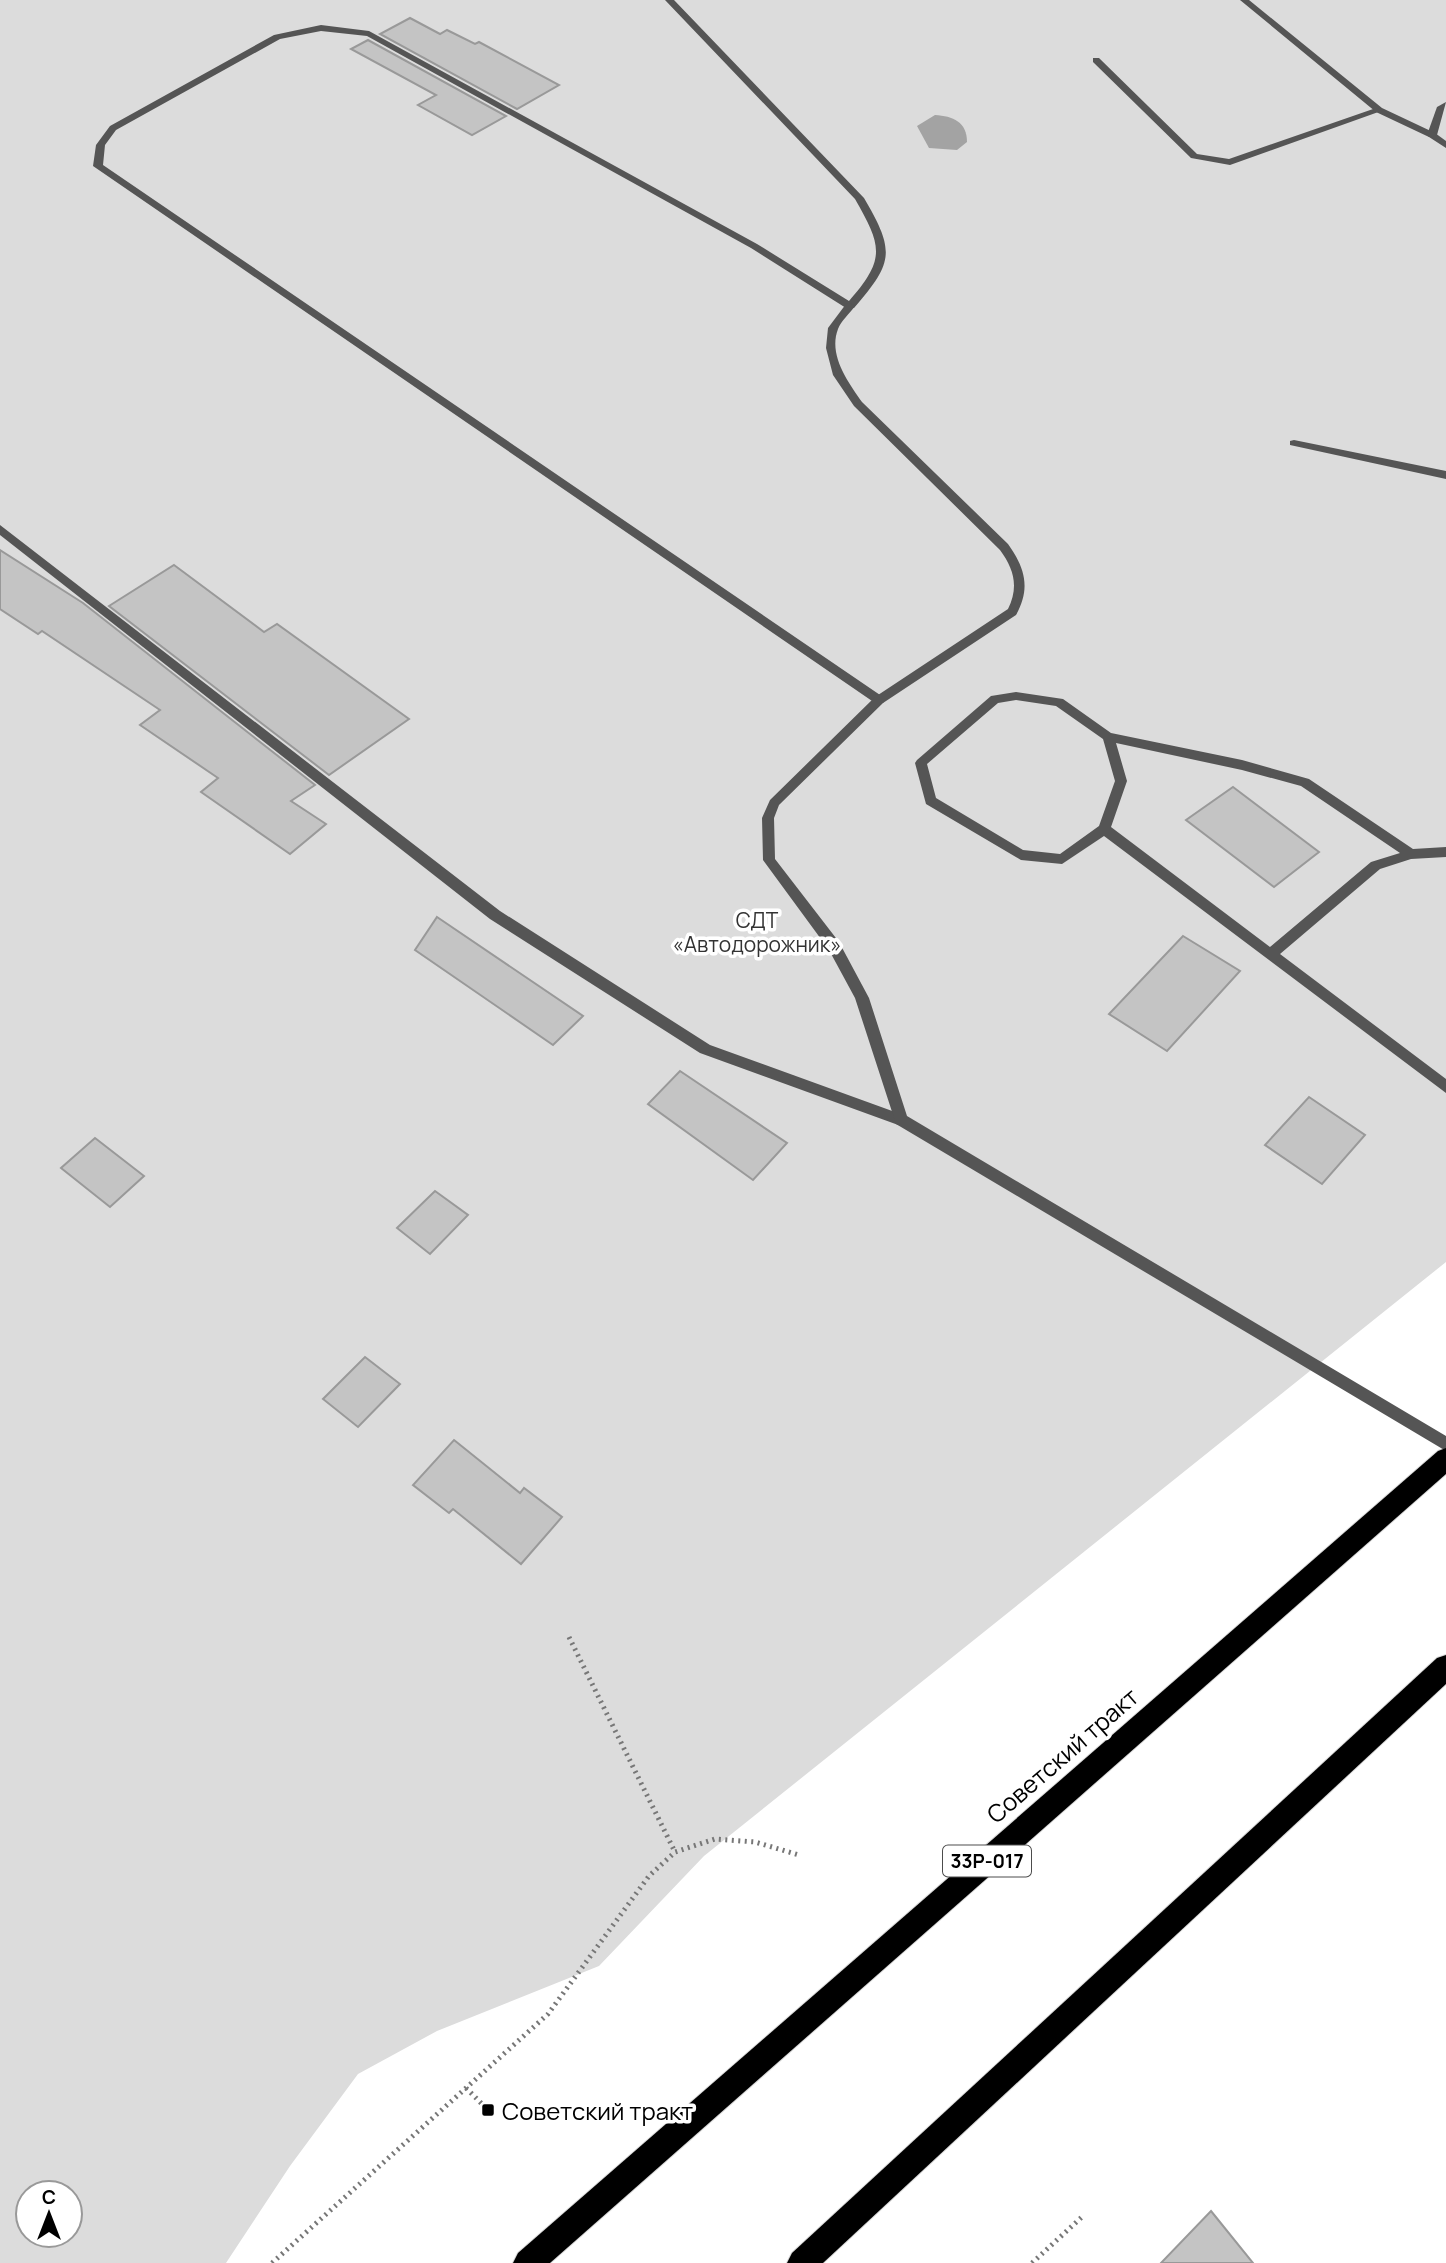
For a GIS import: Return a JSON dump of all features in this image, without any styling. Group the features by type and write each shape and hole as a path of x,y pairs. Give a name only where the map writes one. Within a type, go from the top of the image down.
{"highway":[{"name":"Советский тракт","path":"528,2263 1446,1459"},
{"path":"802,2263 1446,1667"}],"street":[{"path":"669,0 859,198 881,234 882,259 873,281 833,328 831,348 838,375 858,404 1004,547 1017,564 1022,578 1020,600 1012,612 879,700 774,803 768,818 766,838 769,860 834,946 862,998 901,1120"},
{"path":"1244,0 1379,110 1433,135 1446,145"},
{"path":"850,306 742,239 369,34 345,29 310,29 277,37 113,128 100,143 97,154 98,166 879,700"},
{"path":"1096,60 1194,156 1208,161 1230,162 1379,110"},
{"path":"1433,135 1442,107 1446,105"},
{"path":"1294,443 1446,475"},
{"path":"0,529 495,915 705,1049 901,1120 1446,1444"},
{"path":"1108,737 1121,781 1104,829 1062,859 1021,855 930,801 921,763 995,699 1016,695 1059,702 1108,737 1242,765 1305,782 1411,854"},
{"path":"1104,829 1446,1087"},
{"path":"1270,955 1376,865 1411,854 1446,852"}],"path":[{"path":"569,1637 675,1852"},
{"path":"272,2263 548,2014 649,1876 675,1852 715,1839 755,1842 799,1855"},
{"path":"466,2088 488,2110"},
{"path":"1032,2263 1084,2215"}],"green space":[{"name":"СДТ «Автодорожник»","path":"0,0 1446,0 1446,1262 704,1856 599,1966 437,2031 358,2074 290,2166 226,2263 0,2263"}],"shaded area":[{"path":"935,115 958,121 965,129 967,142 957,150 929,148 917,126"}],"building":[{"path":"410,18 440,34 447,30 475,44 479,42 559,85 517,109 380,34"},
{"path":"368,40 506,116 472,135 418,105 436,95 351,49"},
{"path":"0,550 83,603 315,785 291,801 326,824 290,854 201,792 218,778 140,725 160,710 42,631 38,634 0,609"},
{"path":"174,565 264,632 277,624 409,719 329,775 109,606"},
{"path":"1233,787 1319,852 1274,887 1186,820"},
{"path":"437,917 583,1016 553,1045 415,950"},
{"path":"1183,936 1240,971 1167,1051 1109,1014"},
{"path":"680,1071 787,1143 753,1180 648,1104"},
{"path":"1309,1097 1365,1135 1322,1184 1265,1145"},
{"path":"95,1138 144,1176 110,1207 61,1168"},
{"path":"435,1191 468,1215 430,1254 397,1228"},
{"path":"365,1357 400,1384 358,1427 323,1399"},
{"path":"454,1440 520,1493 524,1488 562,1517 521,1564 453,1509 449,1513 413,1485"},
{"path":"1211,2211 1253,2263 1161,2263"}],"place":[{"name":"Советский тракт","path":"488,2110"}]}
